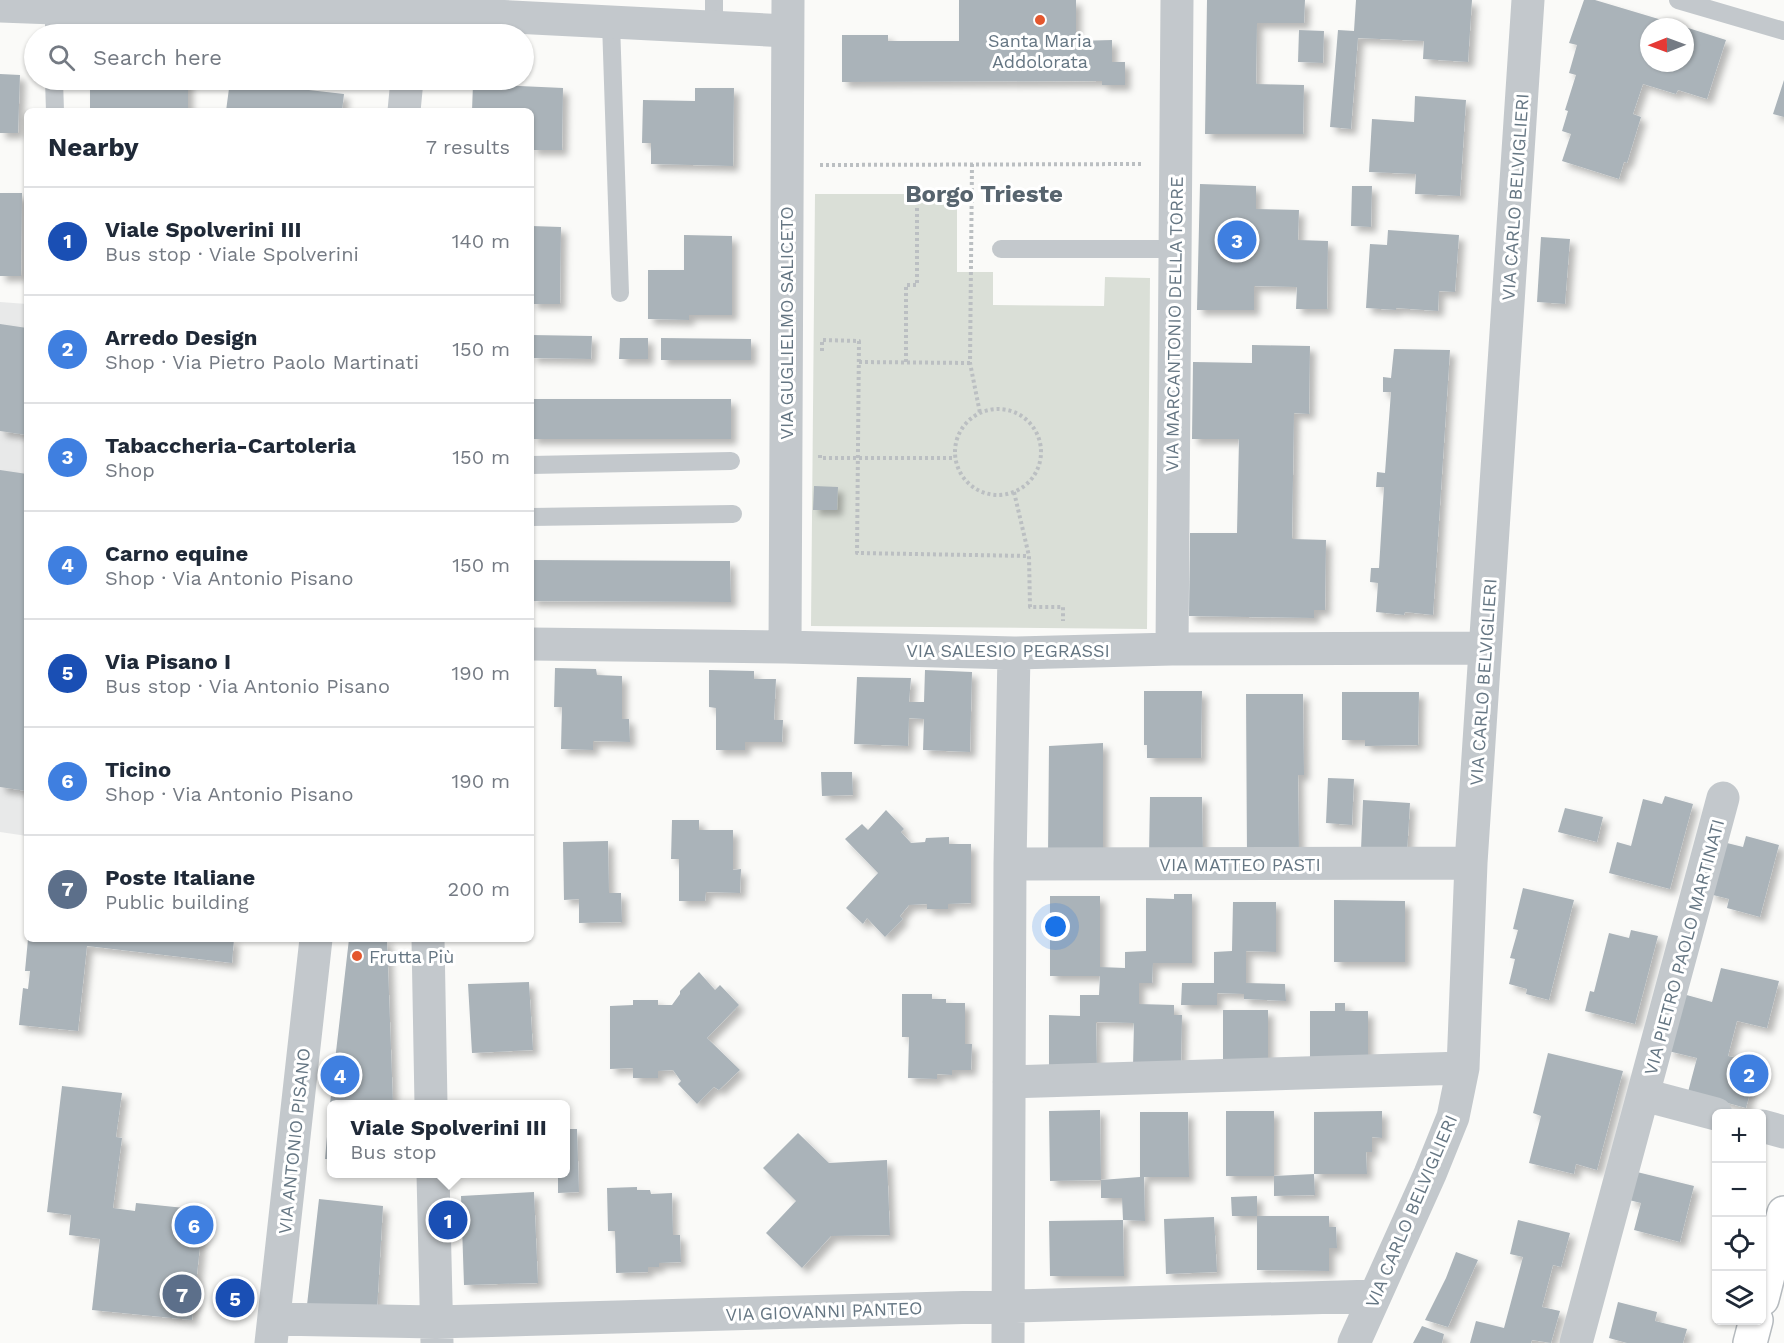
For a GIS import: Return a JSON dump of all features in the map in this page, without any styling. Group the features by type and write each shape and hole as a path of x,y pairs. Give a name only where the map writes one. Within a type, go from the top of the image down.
{"main road":[{"path":"1766,1280 1784,1213"},
{"path":"1750,1343 1755,1325"}],"street":[{"name":"VIA MARCANTONIO DELLA TORRE","path":"1172,649 1177,0"},
{"name":"VIA CARLO BELVIGLIERI","path":"1354,1343 1454,1118 1463,1068 1471,863 1528,0"},
{"path":"0,6 54,21 415,15 611,23 714,14 788,16"},
{"name":"VIA GUGLIELMO SALICETO","path":"785,646 788,16"},
{"path":"404,108 406,90"},
{"name":"VIA SALESIO PEGRASSI","path":"534,644 785,646 1014,653 1172,649 1485,648"},
{"path":"1008,1343 1010,864 1014,653"},
{"name":"VIA PIETRO PAOLO MARTINATI","path":"1576,1343 1723,798"},
{"name":"VIA MATTEO PASTI","path":"1010,864 1471,863"},
{"name":"VIA ANTONIO PISANO","path":"272,1331 316,942"},
{"path":"428,942 431,1100"},
{"path":"1009,1082 1463,1068"},
{"name":"VIA PIETRO PAOLO MARTINATI","path":"1644,1095 1712,1113"},
{"path":"1766,1127 1784,1132"},
{"path":"433,1178 437,1332"},
{"name":"VIA GIOVANNI PANTEO","path":"272,1331 437,1332 1008,1306 1375,1296"}],"lane":[{"path":"1678,0 1784,31"},
{"path":"611,23 620,293"},
{"path":"54,90 55,108"},
{"path":"1001,249 1175,249"},
{"path":"534,465 731,461"},
{"path":"534,517 733,514"}],"path":[{"path":"972,164 970,363 980,413"},
{"path":"787,165 1176,164"},
{"path":"906,362 906,285 917,285 916,194"},
{"path":"822,352 822,340 859,341 857,554 1029,556"},
{"path":"859,362 970,363"},
{"path":"993,409 1008,410 1022,416 1032,426 1039,439 1041,453 1038,467 1031,480 1020,490 1006,495 992,495 979,491 959,472 955,458 955,444 969,420 993,409"},
{"path":"820,448 820,458 955,458"},
{"path":"1014,492 1029,556 1030,607 1063,607 1062,651"}],"shaded area":[{"path":"815,194 957,194 957,272 993,272 993,305 1104,306 1105,277 1150,278 1147,629 811,626"},
{"path":"0,302 24,304 24,836 0,832"}],"building":[{"path":"959,0 1076,0 1076,41 1112,40 1112,62 1125,62 1125,85 1102,85 1102,81 842,82 842,35 888,35 888,41 959,41"},
{"path":"1207,0 1305,0 1304,23 1257,23 1256,84 1304,85 1303,134 1205,134"},
{"path":"1356,0 1472,0 1468,62 1423,59 1424,41 1358,38 1351,129 1330,127 1338,30 1354,31"},
{"path":"1584,0 1595,0 1655,18 1640,18 1640,72 1694,72 1694,30 1726,40 1707,99 1678,90 1676,94 1643,84 1633,114 1641,117 1627,163 1624,162 1619,179 1562,161 1571,134 1562,131 1568,111 1565,110 1576,75 1569,73 1577,45 1569,43"},
{"path":"1299,30 1324,31 1323,63 1298,62"},
{"path":"0,74 20,75 18,133 0,133"},
{"path":"1784,80 1784,117 1773,114"},
{"path":"534,87 563,88 562,150 534,150 534,108 472,108 473,90 534,90"},
{"path":"695,88 734,88 733,166 651,164 651,143 642,143 643,100 695,101"},
{"path":"90,90 188,90 188,108 90,108"},
{"path":"229,90 309,90 344,94 342,108 226,108"},
{"path":"1415,96 1466,100 1460,196 1415,194 1416,174 1369,172 1372,119 1414,122"},
{"path":"1200,184 1256,186 1256,209 1299,210 1298,240 1328,241 1327,309 1296,309 1297,287 1254,286 1254,310 1197,310"},
{"path":"1352,186 1372,186 1371,227 1351,226"},
{"path":"0,193 22,193 21,276 0,276"},
{"path":"534,226 561,227 560,304 534,304"},
{"path":"1388,230 1459,235 1455,292 1439,291 1438,311 1366,308 1370,244 1387,245"},
{"path":"684,235 732,236 732,315 689,315 689,320 648,319 648,270 684,270"},
{"path":"1541,237 1570,239 1565,304 1537,302"},
{"path":"0,324 24,328 24,435 0,431"},
{"path":"534,335 592,336 591,359 534,358"},
{"path":"620,338 648,338 648,359 619,359"},
{"path":"661,338 751,339 751,360 661,360"},
{"path":"1252,345 1310,346 1309,414 1294,413 1292,539 1326,540 1325,610 1314,610 1314,618 1189,616 1190,533 1237,533 1239,439 1192,439 1193,362 1252,363"},
{"path":"1394,349 1450,350 1433,615 1376,612 1378,583 1370,582 1371,568 1379,568 1384,487 1376,487 1377,472 1385,473 1391,392 1383,392 1383,377 1391,378"},
{"path":"534,399 731,399 731,439 534,439"},
{"path":"0,470 24,474 24,791 0,787"},
{"path":"814,486 838,487 837,510 813,510"},
{"path":"534,560 730,561 731,602 534,601"},
{"path":"555,668 596,669 597,675 622,676 622,719 629,719 630,742 593,741 593,750 561,749 562,707 554,707"},
{"path":"709,670 754,671 754,679 776,679 774,720 783,720 782,742 745,742 745,750 716,750 716,708 709,707"},
{"path":"925,670 972,672 970,752 923,750 924,719 909,718 908,746 854,744 857,677 911,678 909,702 924,702"},
{"path":"1144,691 1202,691 1201,758 1147,758 1147,745 1144,745"},
{"path":"1342,692 1419,692 1418,745 1365,746 1365,740 1342,740"},
{"path":"1246,694 1303,694 1304,775 1298,775 1299,854 1247,855"},
{"path":"1103,743 1103,857 1048,856 1049,746"},
{"path":"821,772 852,772 853,795 822,796"},
{"path":"1328,778 1354,779 1352,825 1326,823"},
{"path":"1665,796 1693,804 1670,889 1609,873 1617,842 1631,846 1643,799 1662,804"},
{"path":"1150,797 1202,797 1203,856 1149,856"},
{"path":"1363,800 1410,803 1407,853 1361,850"},
{"path":"1565,808 1603,817 1597,842 1558,832"},
{"path":"886,810 904,829 901,832 911,843 925,842 926,838 949,837 949,844 971,844 971,903 948,904 948,909 927,909 927,904 909,905 900,916 903,919 885,937 867,918 863,924 846,908 878,873 845,839 862,824 868,830"},
{"path":"672,820 699,820 699,830 733,830 733,870 741,869 740,893 706,892 705,901 679,901 679,859 671,859"},
{"path":"1746,836 1779,845 1760,917 1727,908 1729,899 1709,894 1723,842 1743,847"},
{"path":"608,841 609,893 621,893 622,922 579,923 579,899 564,900 563,842"},
{"path":"1523,888 1574,900 1549,1000 1526,994 1527,989 1509,984 1515,959 1510,958 1518,930 1513,929"},
{"path":"1174,894 1192,894 1192,963 1153,963 1152,983 1139,983 1139,1004 1174,1005 1174,1015 1182,1015 1181,1067 1133,1066 1134,1023 1096,1022 1097,1071 1049,1071 1049,1015 1080,1016 1080,995 1099,995 1100,976 1050,976 1050,896 1100,896 1100,967 1125,968 1125,952 1146,951 1146,898 1174,899"},
{"path":"1334,900 1405,901 1405,962 1334,962"},
{"path":"1233,902 1276,902 1276,952 1246,951 1246,983 1285,984 1286,1001 1244,999 1244,994 1217,993 1217,1005 1181,1005 1182,983 1214,983 1214,952 1232,951"},
{"path":"1631,930 1658,936 1635,1024 1585,1011 1590,991 1594,992 1609,933 1629,938"},
{"path":"28,942 234,942 232,963 87,946 78,1031 19,1025 23,988 28,989 30,971 25,971"},
{"path":"349,942 387,942 393,1100 330,1100"},
{"path":"1721,968 1779,981 1767,1028 1737,1021 1728,1056 1758,1062 1746,1108 1688,1092 1697,1058 1668,1051 1683,994 1712,1002"},
{"path":"699,972 715,990 720,985 739,1005 707,1038 740,1070 719,1090 714,1087 697,1104 678,1084 681,1081 673,1070 658,1071 658,1078 633,1078 633,1068 610,1069 610,1006 633,1005 633,1000 658,1000 658,1005 672,1005 680,991"},
{"path":"529,982 533,1050 472,1053 468,984"},
{"path":"902,994 932,994 932,999 946,999 946,1003 965,1003 965,1044 972,1044 971,1070 952,1070 952,1075 937,1074 937,1079 908,1078 909,1037 902,1037"},
{"path":"1335,1003 1345,1003 1345,1011 1368,1011 1368,1065 1310,1065 1310,1011 1335,1011"},
{"path":"1223,1010 1268,1010 1268,1070 1223,1070"},
{"path":"1548,1053 1623,1071 1597,1170 1576,1164 1574,1174 1529,1163 1541,1116 1533,1113"},
{"path":"62,1086 122,1093 116,1137 122,1138 113,1208 135,1211 136,1203 204,1210 192,1320 92,1310 100,1239 69,1235 71,1215 47,1212"},
{"path":"1100,1110 1101,1180 1050,1181 1049,1111"},
{"path":"1226,1111 1274,1111 1274,1176 1226,1176"},
{"path":"1382,1111 1382,1138 1372,1137 1372,1152 1366,1152 1367,1174 1314,1174 1314,1112"},
{"path":"1140,1112 1188,1112 1189,1177 1144,1177 1145,1221 1123,1220 1122,1198 1101,1198 1101,1180 1140,1177"},
{"path":"570,1129 577,1129 579,1192 558,1193 558,1178 570,1178"},
{"path":"798,1133 829,1163 887,1160 890,1235 831,1236 802,1268 766,1233 796,1201 763,1168"},
{"path":"1637,1172 1694,1186 1680,1242 1634,1230 1641,1203 1629,1200"},
{"path":"1314,1174 1315,1195 1274,1196 1274,1176"},
{"path":"637,1187 637,1190 650,1190 651,1194 672,1193 673,1235 680,1235 681,1262 659,1263 659,1267 648,1267 648,1272 616,1273 615,1231 608,1231 607,1188"},
{"path":"534,1192 538,1283 464,1285 461,1196"},
{"path":"1257,1196 1257,1216 1232,1216 1231,1197"},
{"path":"319,1199 383,1206 377,1310 307,1305"},
{"path":"1257,1216 1329,1216 1329,1227 1336,1227 1337,1248 1329,1248 1329,1271 1257,1270"},
{"path":"1214,1217 1217,1272 1166,1274 1164,1219"},
{"path":"1123,1220 1124,1276 1050,1276 1049,1221"},
{"path":"1518,1220 1570,1233 1561,1267 1553,1265 1542,1307 1560,1311 1551,1343 1532,1340 1531,1343 1470,1343 1476,1321 1504,1328 1523,1257 1510,1254"},
{"path":"1456,1252 1478,1260 1448,1327 1425,1320"},
{"path":"1618,1302 1657,1312 1655,1321 1687,1329 1683,1343 1627,1343 1609,1338"},
{"path":"1422,1326 1444,1334 1442,1343 1413,1343"}],"place":[{"name":"Santa Maria Addolorata","path":"1040,20"},
{"name":"Tabaccheria-Cartoleria","path":"1237,240"},
{"name":"Frutta Più","path":"357,956"},
{"name":"Arredo Design","path":"1749,1074"},
{"name":"Carno equine","path":"340,1075"},
{"name":"Viale Spolverini III","path":"448,1220"},
{"name":"Ticino","path":"194,1225"},
{"name":"Poste Italiane","path":"182,1294"},
{"name":"Via Pisano I","path":"235,1298"}],"district":[{"name":"Borgo Trieste","path":"984,194"}]}
